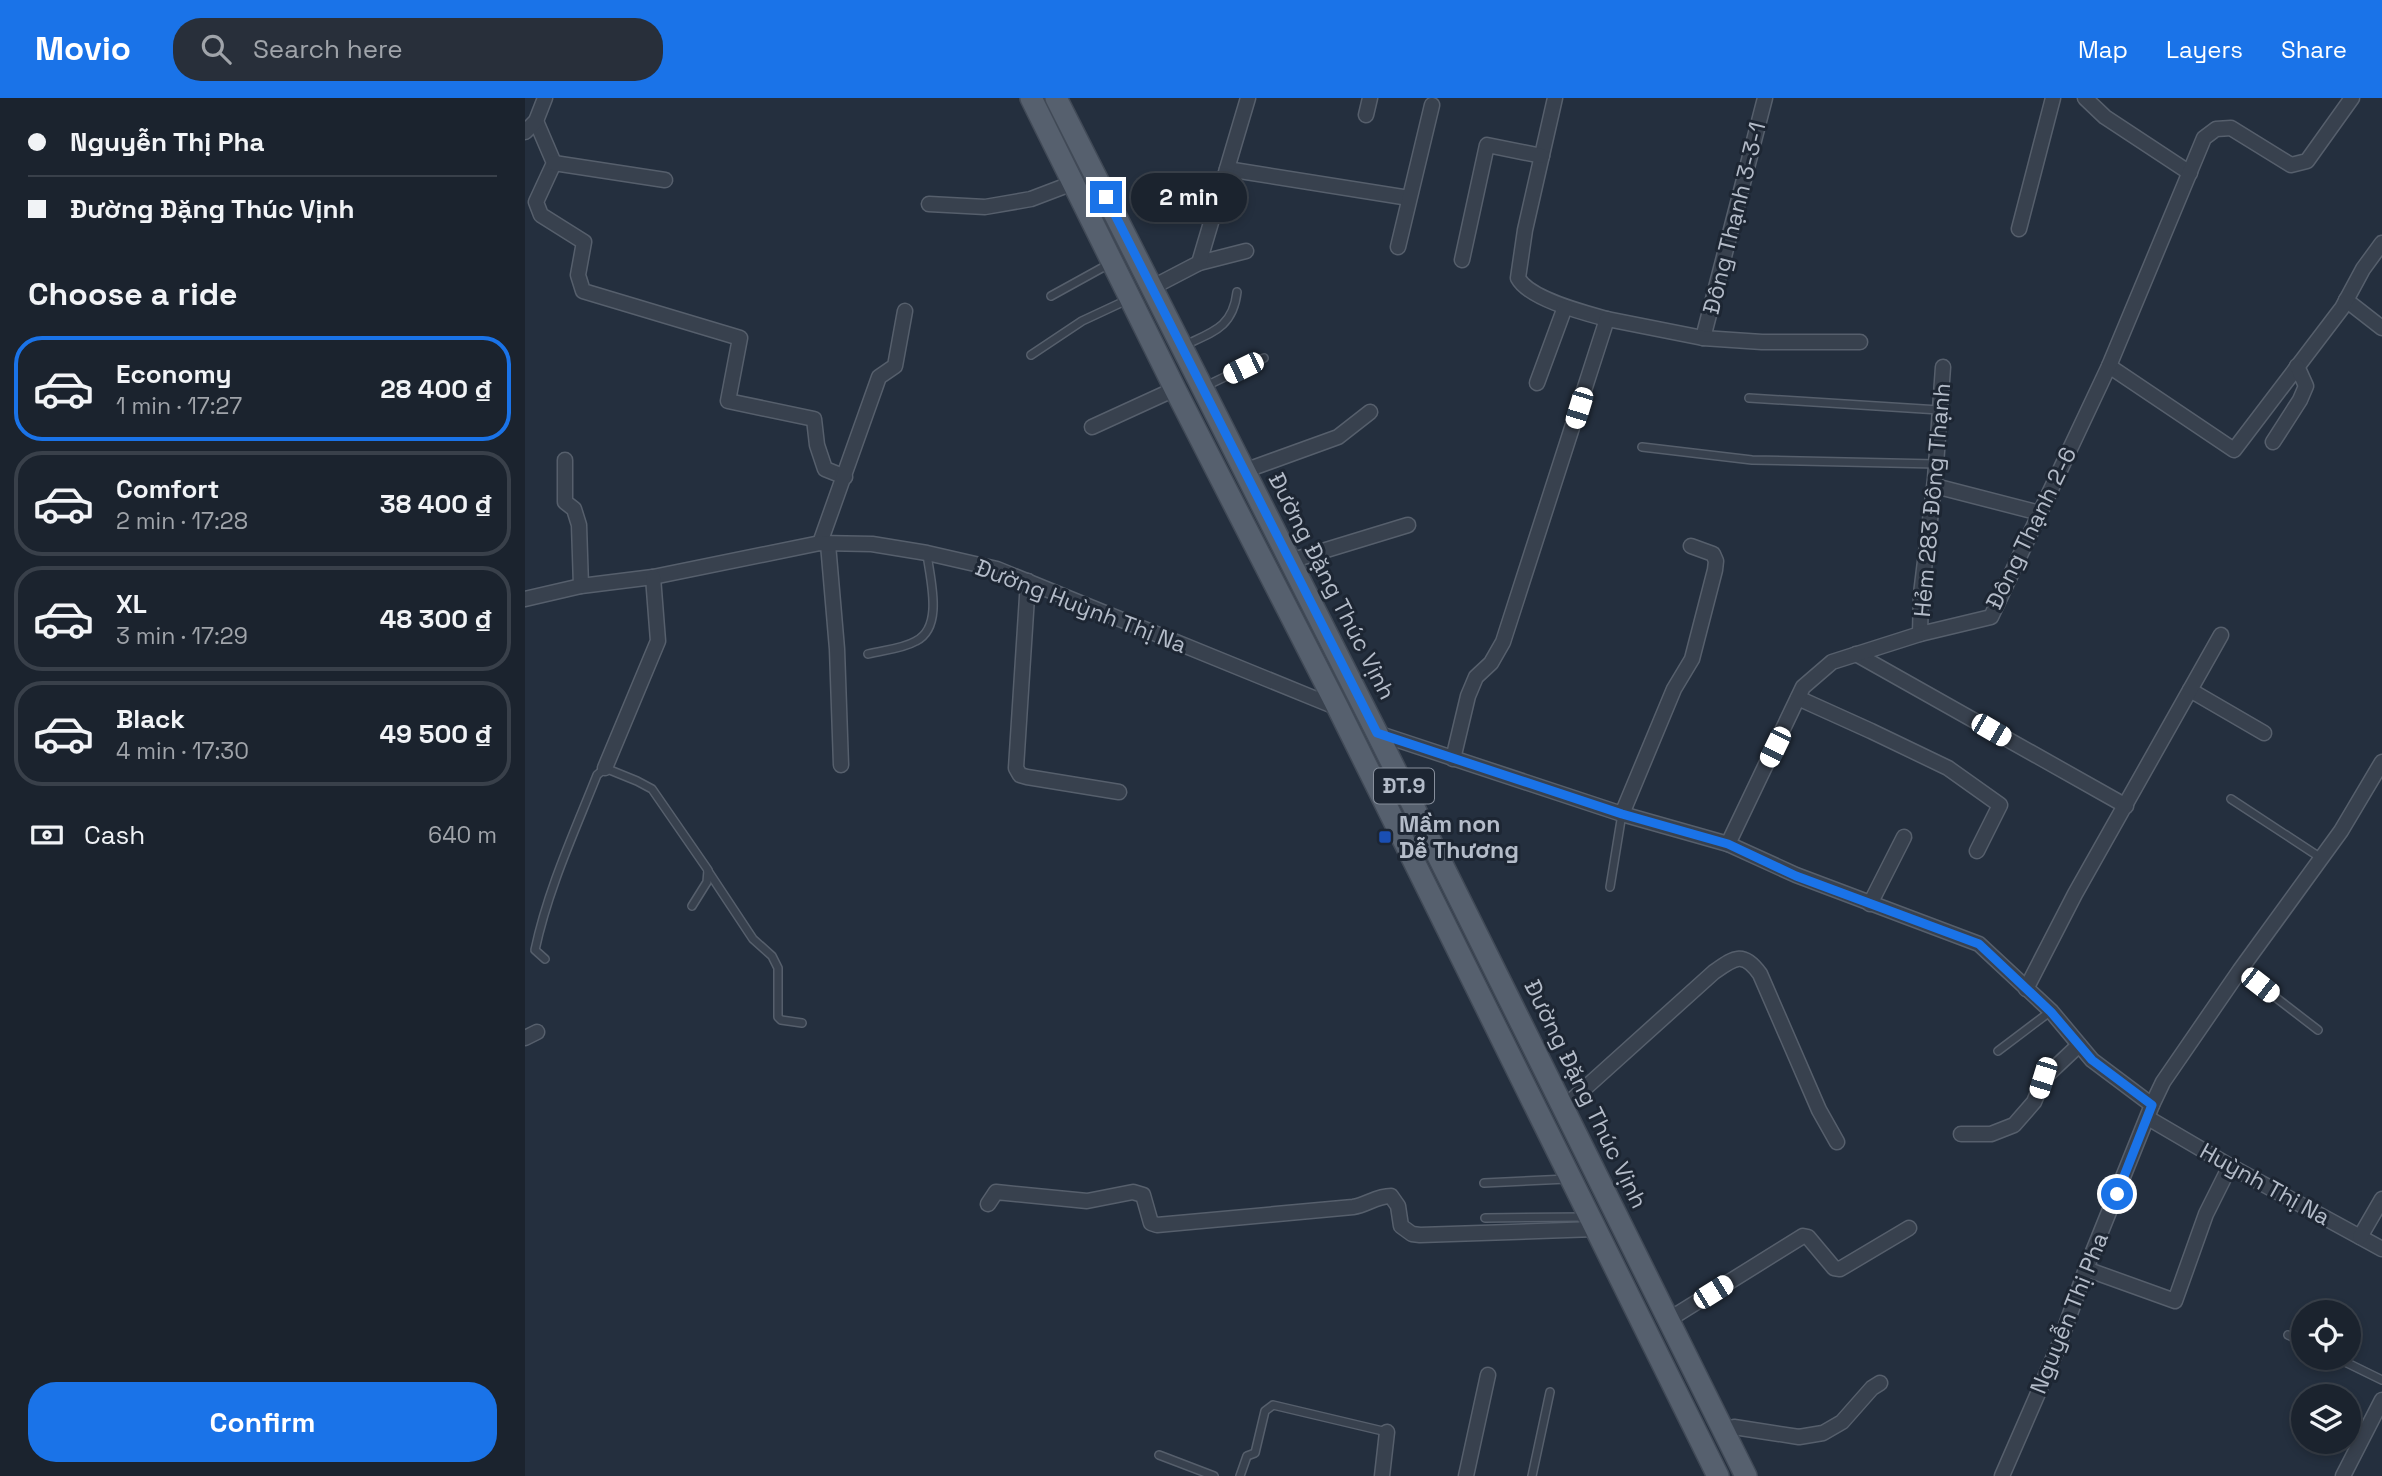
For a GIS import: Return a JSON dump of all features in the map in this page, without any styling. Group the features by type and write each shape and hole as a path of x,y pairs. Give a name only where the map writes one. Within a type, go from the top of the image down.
{"main road":[{"name":"ĐT.9","path":"1031,98 1175,389 1338,708 1718,1476"},
{"name":"Đường Đặng Thúc Vịnh","path":"1062,101 1151,288 1377,733 1746,1476"}],"street":[{"path":"545,98 528,128 554,163 665,180"},
{"path":"1199,263 1248,98"},
{"path":"1366,115 1370,98"},
{"path":"1555,98 1519,265 1518,278 1522,285 1565,307 1607,319 1703,338 1762,342 1860,342"},
{"name":"Đông Thạnh 3-3-1","path":"1703,338 1765,98"},
{"path":"2019,229 2053,98"},
{"path":"2085,98 2105,117 2190,173"},
{"name":"Đông Thạnh 2-6","path":"1728,844 1803,687 1832,662 1920,634 1991,617 2109,366 2204,138 2216,129 2231,128 2291,165 2307,160 2352,98"},
{"path":"1398,247 1432,105"},
{"path":"1462,260 1487,145 1542,156"},
{"path":"554,163 536,202 541,215 584,242 578,275 583,291 740,338 728,401 814,419 817,445 825,469 845,477"},
{"path":"1227,169 1409,198"},
{"path":"929,204 985,207 1031,199 1073,183"},
{"path":"2109,366 2234,450 2346,300 2363,269 2382,243"},
{"path":"1151,288 1199,263 1246,251"},
{"path":"2346,300 2382,328"},
{"path":"1537,383 1565,307"},
{"path":"841,765 837,649 824,544 879,377 895,366 905,311"},
{"path":"1453,759 1468,696 1476,677 1492,663 1503,642 1607,319"},
{"name":"Hẻm 283 Đông Thạnh","path":"1920,634 1921,594 1934,486 1943,366"},
{"path":"2273,442 2306,386 2297,366"},
{"path":"1091,427 1175,389"},
{"path":"1244,471 1338,437 1370,412"},
{"path":"565,460 565,502 575,509 579,526 581,586"},
{"path":"1934,486 2040,513"},
{"path":"1290,561 1408,525"},
{"name":"Đường Huỳnh Thị Na","path":"525,599 581,586 653,577 824,544 872,544 997,569 1338,708"},
{"path":"1622,814 1674,689 1692,659 1703,619 1716,561 1713,554 1691,546"},
{"path":"605,768 658,642 653,577"},
{"path":"1028,581 1016,768 1020,775 1027,777 1119,792"},
{"path":"2027,989 2075,894 2221,635"},
{"path":"1856,654 2126,806"},
{"path":"2190,690 2264,733"},
{"path":"1798,698 1948,768 2000,805 1977,851"},
{"name":"Huỳnh Thị Na","path":"1377,733 1622,814 1728,844 1796,876 1979,944 2051,1012 2092,1060 2150,1111 2230,1166 2382,1249"},
{"name":"Nguyễn Thị Pha","path":"2002,1476 2059,1345 2086,1269 2163,1082 2341,831 2382,762"},
{"path":"1870,904 1904,837"},
{"path":"1563,1108 1714,972 1731,960 1741,957 1751,961 1760,974 1819,1110 1837,1142"},
{"path":"1961,1135 1991,1134 2014,1125 2034,1102 2043,1078 2080,1045"},
{"path":"2086,1269 2175,1301 2206,1214 2230,1166"},
{"path":"988,1204 996,1192 1087,1201 1133,1192 1143,1195 1151,1223 1157,1225 1353,1207 1371,1199 1391,1196 1398,1206 1401,1226 1412,1234 1593,1223"},
{"path":"2360,1237 2382,1199"},
{"path":"1668,1320 1804,1236 1808,1237 1834,1268 1840,1269 1909,1227"},
{"path":"1466,1476 1488,1375"},
{"path":"1724,1432 1734,1427 1799,1437 1823,1433 1842,1422 1872,1388 1880,1383"},
{"path":"2343,1476 2382,1400"},
{"path":"1382,1476 1387,1432"}],"lane":[{"path":"1051,296 1112,262"},
{"path":"1181,347 1224,326 1237,292"},
{"path":"1031,355 1082,321 1131,298"},
{"path":"1202,388 1264,358"},
{"path":"1749,398 1940,410"},
{"path":"1642,447 1752,460 1936,464"},
{"path":"868,654 919,640 928,630 934,608 927,553"},
{"path":"545,959 535,950 541,921 559,866 597,775 605,768 652,789 753,939 772,956 778,968 778,1017 781,1020 802,1023"},
{"path":"2231,799 2321,859"},
{"path":"1610,887 1622,814"},
{"path":"692,906 708,881 708,870"},
{"path":"2240,970 2318,1030"},
{"path":"1998,1051 2051,1012"},
{"path":"1484,1183 1571,1179"},
{"path":"1485,1218 1593,1223"},
{"path":"2361,1370 2382,1380"},
{"path":"1532,1476 1550,1392"},
{"path":"1240,1476 1247,1456 1255,1453 1265,1411 1273,1405 1387,1432"},
{"path":"1159,1455 1210,1475"}],"place":[{"name":"Mầm non Dễ Thương","path":"1385,837"}],"route":[{"path":"1106,197 1377,733 1622,814 1728,844 1796,876 1979,944 2051,1012 2092,1060 2152,1105 2117,1194"}]}
